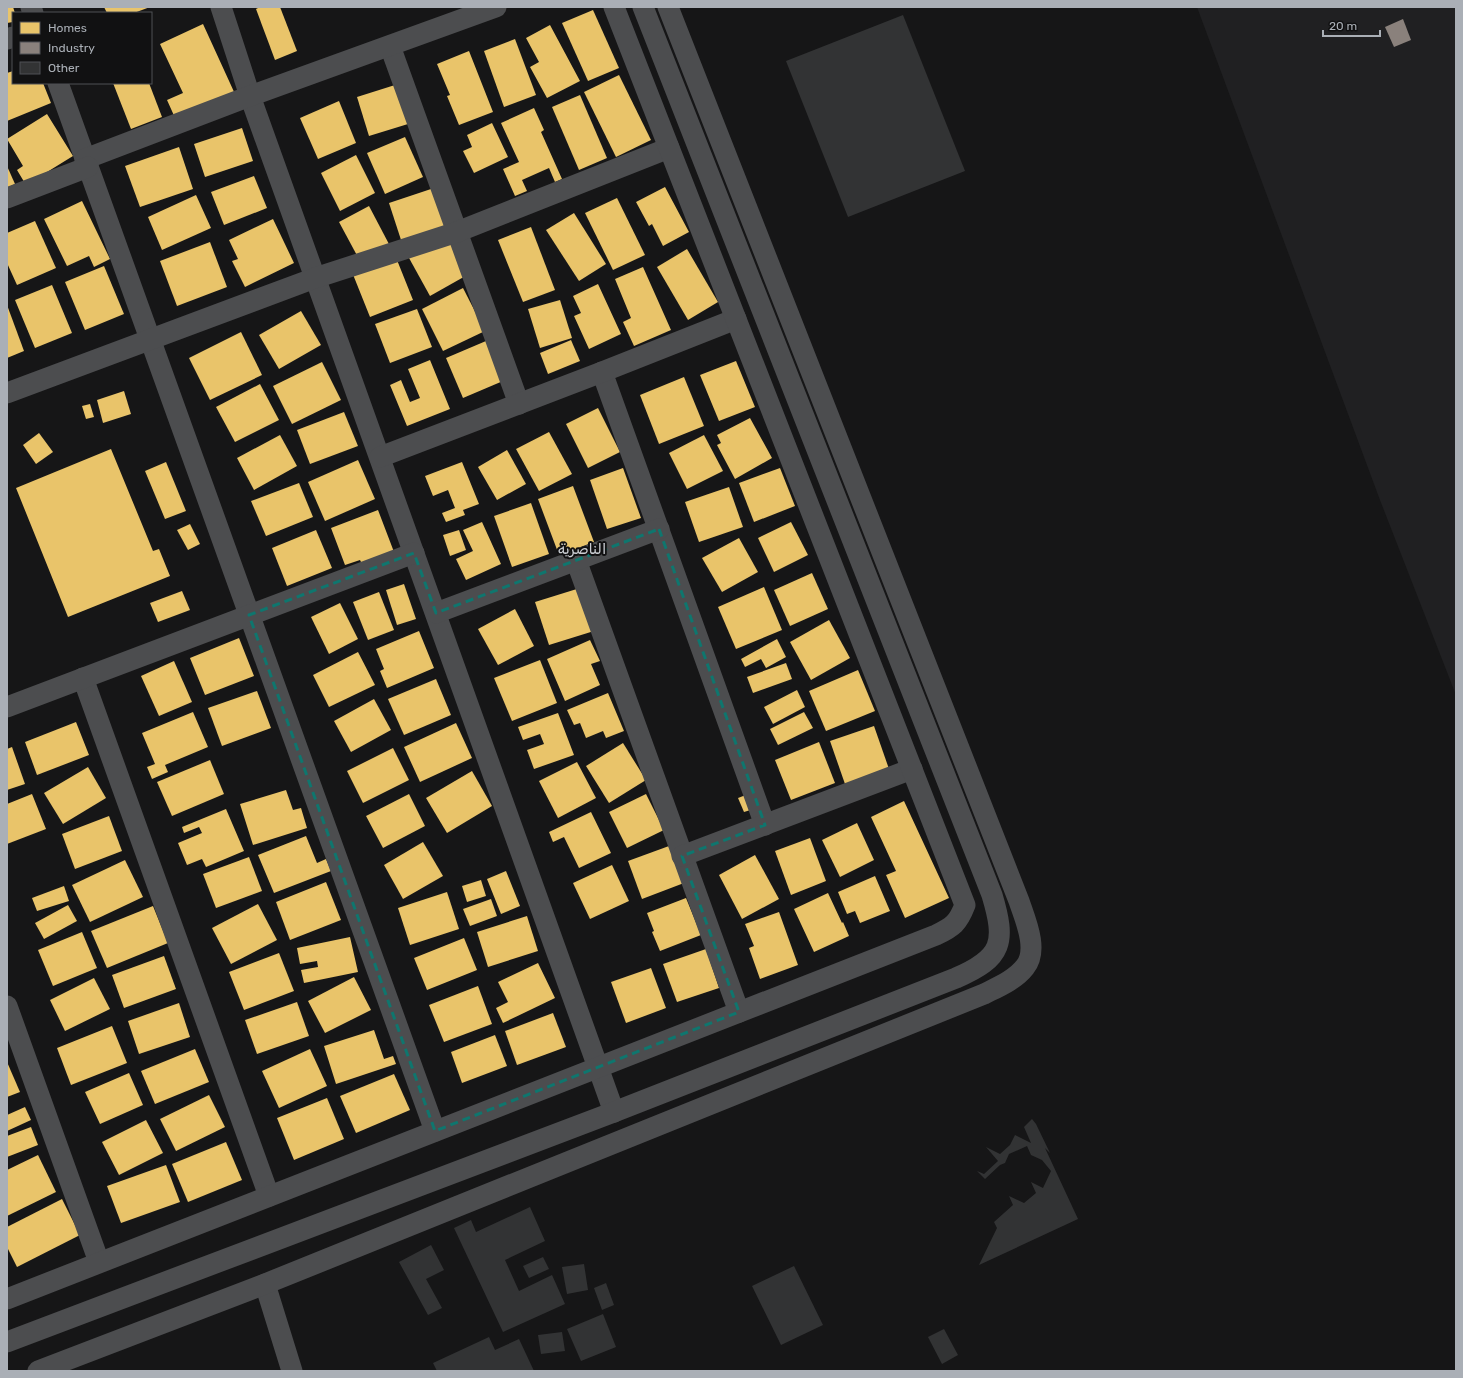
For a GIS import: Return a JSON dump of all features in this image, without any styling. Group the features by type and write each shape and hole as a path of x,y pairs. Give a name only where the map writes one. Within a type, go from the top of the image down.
{"street":[{"path":"221,7 250,96 614,1112"},
{"path":"7,198 87,163 250,96 496,7"},
{"path":"7,1298 936,935 956,924 961,915 965,905 614,7"},
{"path":"7,1342 614,1112 972,971 986,961 994,952 999,942 999,917 992,895 643,7"},
{"path":"38,1371 265,1284 984,994 1005,984 1026,967 1030,955 1031,941 1019,901 668,7"},
{"path":"390,46 519,404"},
{"path":"58,84 435,1131"},
{"path":"7,393 315,278 457,232 669,148"},
{"path":"380,457 736,319"},
{"path":"602,372 765,824"},
{"path":"436,613 659,529"},
{"path":"7,707 414,553"},
{"path":"576,560 739,1012"},
{"path":"83,678 269,1196"},
{"path":"682,856 912,769"},
{"path":"7,1006 99,1262"},
{"path":"265,1284 292,1371"}],"highlighted area":[{"path":"659,529 765,825 682,856 739,1012 435,1131 249,615 414,553 436,613"}],"shaded area":[{"path":"1197,7 1456,7 1456,695 1380,500"}],"building: Homes":[{"path":"7,7 13,7 15,12 12,12 12,22 7,23"},
{"path":"104,7 150,7 137,12 106,12"},
{"path":"260,7 280,7 297,51 275,60 256,9"},
{"path":"593,10 619,68 588,81 562,23"},
{"path":"203,24 235,94 176,120 167,100 183,93 160,44"},
{"path":"550,25 580,81 547,98 530,67 539,62 526,38"},
{"path":"515,39 536,95 504,107 484,51"},
{"path":"469,51 493,112 459,125 447,96 450,95 437,64"},
{"path":"12,71 12,84 43,84 51,103 7,121 7,73"},
{"path":"619,75 651,140 616,157 584,92"},
{"path":"113,84 149,84 162,117 131,129"},
{"path":"395,85 408,124 369,136 357,97"},
{"path":"580,95 607,158 579,170 552,107"},
{"path":"339,101 356,143 318,159 300,118"},
{"path":"534,108 544,130 541,132 562,179 555,182 549,168 522,180 527,191 515,196 503,169 519,162 501,123"},
{"path":"47,114 73,156 26,185 17,170 23,166 7,139"},
{"path":"492,123 508,157 474,173 463,151 472,147 467,135"},
{"path":"242,128 253,161 205,177 194,144"},
{"path":"405,137 423,177 385,194 367,153"},
{"path":"179,147 193,189 140,207 125,166"},
{"path":"356,155 375,193 340,211 321,173"},
{"path":"7,166 15,184 7,188"},
{"path":"254,176 267,208 224,225 211,192"},
{"path":"665,187 689,232 663,246 652,224 649,226 636,202"},
{"path":"434,188 447,228 402,243 389,203"},
{"path":"196,195 211,228 162,250 148,217"},
{"path":"617,198 645,255 613,270 585,213"},
{"path":"82,201 110,259 94,267 89,256 67,266 44,219"},
{"path":"369,206 390,246 360,261 339,222"},
{"path":"574,213 606,264 579,281 546,230"},
{"path":"273,219 294,263 245,287 232,261 238,259 229,240"},
{"path":"35,221 56,268 17,285 7,263 7,233"},
{"path":"531,227 555,290 523,302 498,240"},
{"path":"448,236 469,274 430,296 409,258"},
{"path":"210,242 227,287 177,306 160,261"},
{"path":"687,249 718,302 688,320 657,267"},
{"path":"395,255 413,300 370,317 352,272"},
{"path":"104,266 124,314 85,330 65,282"},
{"path":"643,267 671,330 634,346 623,322 631,318 615,279"},
{"path":"598,284 621,334 589,349 574,316 581,313 573,296"},
{"path":"52,285 72,333 35,348 15,300"},
{"path":"463,288 485,331 443,351 422,309"},
{"path":"560,300 572,338 540,348 528,309"},
{"path":"7,305 24,351 7,358"},
{"path":"417,309 432,347 390,363 375,324"},
{"path":"301,311 321,345 279,369 259,335"},
{"path":"241,332 262,375 210,400 189,358"},
{"path":"571,340 580,361 548,374 540,353"},
{"path":"486,341 503,381 463,398 446,358"},
{"path":"430,360 450,409 407,426 390,385 401,380 410,402 420,398 408,369"},
{"path":"736,361 755,407 719,421 700,375"},
{"path":"322,362 341,400 292,424 273,386"},
{"path":"684,377 704,426 659,444 640,395"},
{"path":"260,384 279,420 235,442 216,407"},
{"path":"124,391 131,414 103,423 97,400"},
{"path":"90,404 94,417 86,419 82,406"},
{"path":"598,408 620,452 588,468 566,424"},
{"path":"344,412 358,446 310,464 297,430"},
{"path":"750,418 772,458 735,479 717,445 721,443 717,435"},
{"path":"549,432 572,474 539,491 516,449"},
{"path":"39,433 53,452 36,464 23,445"},
{"path":"280,435 297,466 254,490 237,458"},
{"path":"704,435 723,471 687,489 669,453"},
{"path":"111,449 153,551 159,549 170,576 68,617 16,488"},
{"path":"507,450 526,484 497,500 478,467"},
{"path":"358,460 375,499 325,521 308,482"},
{"path":"166,462 186,511 165,519 145,471"},
{"path":"462,462 479,504 463,510 465,515 446,522 442,513 455,508 448,490 433,496 425,476"},
{"path":"623,468 641,518 607,529 590,480"},
{"path":"780,468 795,506 754,522 739,483"},
{"path":"299,483 313,517 266,536 251,501"},
{"path":"573,486 594,542 559,555 538,499"},
{"path":"729,487 743,527 699,542 685,502"},
{"path":"531,503 549,554 512,567 494,516"},
{"path":"378,510 394,552 362,564 360,560 345,565 331,528"},
{"path":"482,522 501,564 466,580 456,559 473,551 463,530"},
{"path":"791,522 808,555 774,572 758,538"},
{"path":"190,524 200,544 188,550 177,530"},
{"path":"316,530 332,568 287,586 272,548"},
{"path":"459,530 466,550 450,556 443,535"},
{"path":"739,538 758,572 722,592 702,558"},
{"path":"812,573 828,609 790,626 774,590"},
{"path":"404,584 416,619 397,625 386,590"},
{"path":"764,587 782,630 736,649 718,607"},
{"path":"580,588 594,631 549,645 535,602"},
{"path":"182,591 190,610 158,622 150,603"},
{"path":"379,592 394,630 368,640 353,602"},
{"path":"340,603 358,639 329,654 311,617"},
{"path":"515,609 534,646 498,665 478,629"},
{"path":"829,620 850,658 811,680 790,642"},
{"path":"419,631 434,668 387,688 380,671 384,669 376,649"},
{"path":"239,638 254,676 205,695 190,658"},
{"path":"777,639 786,657 766,668 761,659 745,667 741,659"},
{"path":"590,640 600,661 591,664 600,685 565,701 547,659"},
{"path":"358,652 375,685 329,707 313,675"},
{"path":"540,660 557,703 512,721 494,678"},
{"path":"174,661 192,702 159,716 141,676"},
{"path":"786,663 792,679 753,693 747,677"},
{"path":"858,670 875,711 826,731 809,691"},
{"path":"436,679 451,715 404,735 388,699"},
{"path":"797,690 805,707 773,724 764,707"},
{"path":"257,691 271,728 222,746 208,708"},
{"path":"608,693 624,731 606,738 603,731 586,738 580,723 574,725 567,710"},
{"path":"374,699 391,730 351,752 334,721"},
{"path":"193,712 208,747 165,765 168,772 152,779 147,767 155,764 142,733"},
{"path":"804,712 813,728 778,745 770,729"},
{"path":"558,713 574,755 534,769 527,750 544,744 540,734 523,740 518,727"},
{"path":"76,722 89,755 37,775 25,742"},
{"path":"456,723 472,758 420,782 404,747"},
{"path":"874,726 889,769 845,784 830,741"},
{"path":"819,742 835,783 791,800 775,760"},
{"path":"623,743 646,780 609,803 586,766"},
{"path":"12,747 25,784 7,790 7,749"},
{"path":"393,748 409,780 363,803 347,771"},
{"path":"210,760 224,794 172,816 157,782"},
{"path":"577,762 596,798 558,818 539,781"},
{"path":"88,767 106,798 63,824 44,793"},
{"path":"472,771 492,806 447,833 426,798"},
{"path":"286,790 293,810 301,808 307,828 253,845 240,804"},
{"path":"751,793 757,808 744,812 738,798"},
{"path":"32,794 46,829 7,844 7,804"},
{"path":"409,794 425,826 383,848 366,816"},
{"path":"646,794 664,830 627,848 609,812"},
{"path":"904,801 949,898 905,918 886,875 896,871 871,817"},
{"path":"226,809 244,851 206,867 202,859 187,865 178,843 202,833 199,827 184,833 182,827"},
{"path":"591,812 611,853 579,868 564,837 553,842 549,832"},
{"path":"109,816 122,851 75,869 62,834"},
{"path":"857,823 874,860 840,877 822,840"},
{"path":"306,836 317,863 326,859 331,871 274,893 258,855"},
{"path":"810,838 826,881 791,895 775,851"},
{"path":"423,842 443,876 403,899 384,865"},
{"path":"669,846 684,883 642,899 628,861"},
{"path":"755,855 779,899 742,919 719,875"},
{"path":"249,857 262,891 216,908 203,874"},
{"path":"125,860 143,897 90,922 72,885"},
{"path":"612,865 629,901 590,919 573,883"},
{"path":"506,871 520,906 501,914 487,879"},
{"path":"875,876 890,911 860,923 855,911 847,914 838,892"},
{"path":"481,880 486,896 467,902 462,886"},
{"path":"326,882 341,920 290,940 276,902"},
{"path":"64,886 69,901 37,911 32,898"},
{"path":"447,892 459,929 410,945 398,908"},
{"path":"828,893 849,936 814,952 794,909"},
{"path":"686,898 701,935 660,951 652,932 654,931 647,913"},
{"path":"491,899 497,916 470,926 463,909"},
{"path":"258,904 277,940 231,964 212,928"},
{"path":"68,905 77,921 44,939 35,923"},
{"path":"153,906 168,943 107,968 91,931"},
{"path":"779,912 798,965 760,979 749,948 754,946 745,924"},
{"path":"527,916 538,951 488,967 477,932"},
{"path":"82,932 97,968 53,986 38,950"},
{"path":"350,937 358,972 304,983 301,970 318,967 317,961 300,964 297,948"},
{"path":"464,938 477,970 427,990 414,958"},
{"path":"706,949 719,988 677,1002 663,964"},
{"path":"279,953 294,991 244,1010 229,972"},
{"path":"164,956 176,989 124,1008 112,975"},
{"path":"538,963 555,998 503,1023 496,1008 508,1002 498,982"},
{"path":"651,968 666,1008 626,1023 611,982"},
{"path":"354,977 371,1010 325,1033 308,1001"},
{"path":"94,978 110,1009 65,1031 50,1000"},
{"path":"478,986 492,1024 444,1042 429,1005"},
{"path":"297,1002 309,1036 257,1054 245,1020"},
{"path":"179,1003 190,1037 139,1054 128,1021"},
{"path":"553,1013 566,1047 517,1065 505,1031"},
{"path":"112,1026 127,1063 71,1085 57,1048"},
{"path":"374,1030 384,1059 393,1056 396,1064 336,1084 324,1046"},
{"path":"495,1035 507,1066 462,1083 451,1052"},
{"path":"195,1049 209,1082 155,1104 141,1071"},
{"path":"310,1049 327,1086 279,1108 262,1071"},
{"path":"7,1062 20,1092 7,1097"},
{"path":"129,1073 143,1105 100,1124 85,1092"},
{"path":"394,1074 410,1110 356,1133 340,1096"},
{"path":"209,1095 225,1127 176,1151 160,1119"},
{"path":"327,1098 344,1139 294,1160 277,1118"},
{"path":"25,1107 31,1120 7,1131 7,1115"},
{"path":"146,1120 163,1153 119,1175 102,1142"},
{"path":"31,1127 38,1145 7,1157 7,1136"},
{"path":"226,1142 242,1180 188,1202 172,1164"},
{"path":"38,1155 56,1192 7,1216 7,1170"},
{"path":"166,1165 180,1202 121,1223 107,1186"},
{"path":"62,1199 80,1235 17,1267 7,1247 7,1227"}],"building: Industry":[{"path":"1403,19 1411,40 1394,47 1385,27"}],"building: Other":[{"path":"903,15 965,171 848,217 786,61"},
{"path":"1032,1119 1050,1153 1045,1148 1078,1219 979,1265 997,1228 994,1222 1013,1205 1009,1196 1024,1203 1036,1193 1031,1182 1043,1188 1051,1171 1042,1160 1031,1155 1027,1146 1009,1154 1005,1163 1000,1165 985,1179 977,1171 984,1174 998,1161 986,1147 1000,1154 1010,1145 1015,1135 1031,1143 1024,1127"},
{"path":"530,1207 545,1241 505,1260 519,1291 552,1275 565,1304 503,1332 454,1228 471,1220 476,1232"},
{"path":"431,1245 444,1270 426,1279 442,1308 428,1315 399,1262"},
{"path":"543,1257 549,1269 529,1278 523,1266"},
{"path":"584,1264 588,1290 567,1294 562,1267"},
{"path":"794,1266 823,1325 781,1345 752,1286"},
{"path":"606,1283 614,1305 602,1310 594,1288"},
{"path":"603,1314 616,1347 581,1361 567,1329"},
{"path":"944,1329 958,1355 942,1364 928,1337"},
{"path":"562,1332 565,1351 541,1354 538,1335"},
{"path":"489,1337 495,1350 519,1339 534,1371 437,1371 433,1363"}],"district":[{"name":"الناصرية","path":"582,549"}]}
